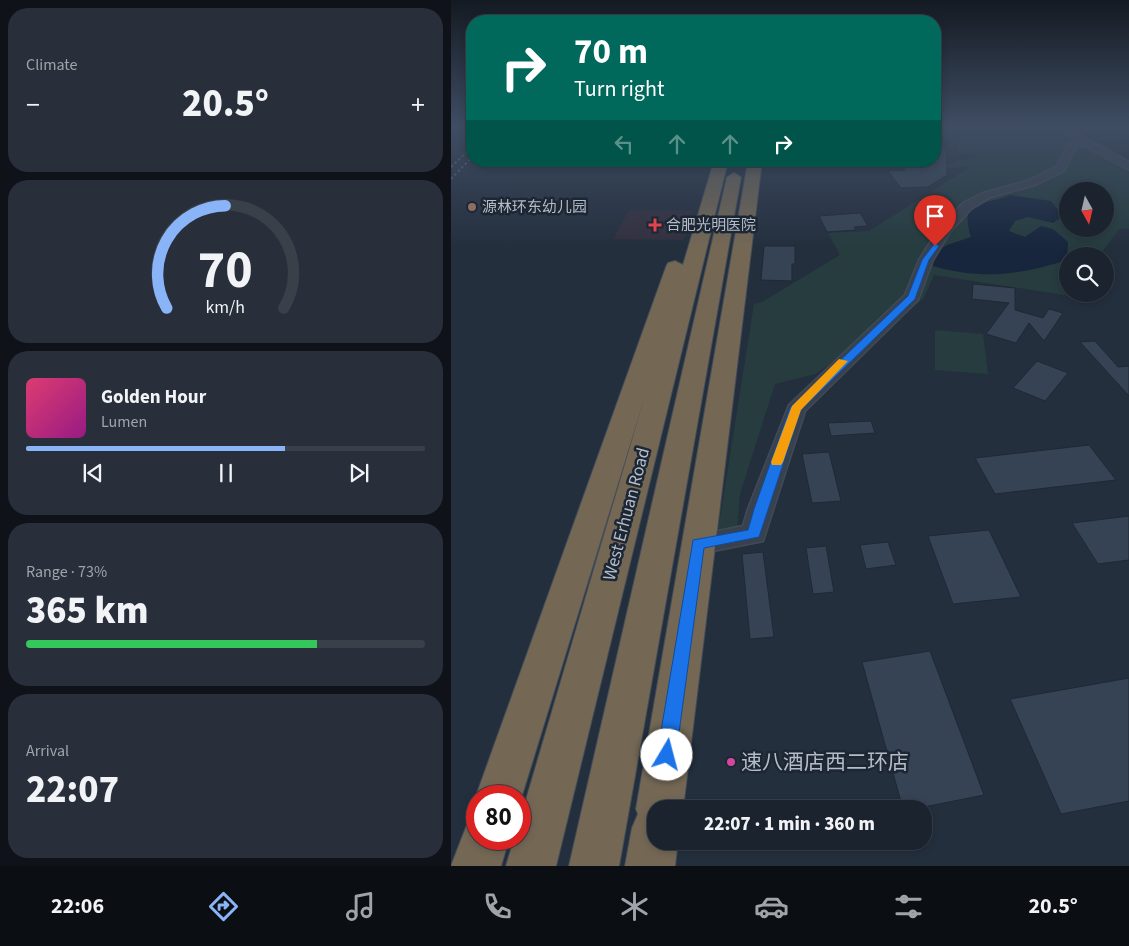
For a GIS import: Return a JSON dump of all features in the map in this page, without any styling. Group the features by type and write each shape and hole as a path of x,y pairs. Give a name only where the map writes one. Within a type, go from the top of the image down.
{"highway":[{"name":"West Erhuan Road","path":"503,785 708,167"},
{"name":"West Erhuan Road","path":"531,866 719,167"},
{"name":"West Erhuan Road","path":"594,866 736,167"},
{"path":"660,800 754,167"},
{"path":"476,866 481,850"},
{"path":"651,866 653,850"}],"street":[{"path":"698,544 754,534 760,509 796,408 912,297 926,260 945,230 967,206 987,194 1031,182 1061,169 1062,166"}],"shaded area":[{"name":"合肥光明医院","path":"629,210 693,211 684,240 613,239"}],"green space":[{"path":"944,166 1118,166 1129,173 1129,229 1119,229 1114,236 1114,182 1059,182 1059,238 1112,238 1106,247 1059,247 1059,294 934,275 923,299 900,317 815,374 775,384 740,494 737,528 718,531 754,304 762,302 840,255 828,233 869,231 970,167 940,168"},
{"path":"935,330 983,334 988,374 935,370"}],"water":[{"path":"1010,195 1051,201 1059,211 1059,219 1053,223 1028,217 1015,221 1009,231 1025,237 1041,226 1053,229 1059,234 1059,238 1063,238 1068,242 1068,247 1059,247 1059,262 1000,274 968,273 933,266 930,255 947,245 971,237 968,215 971,209 976,205"}],"building":[{"path":"947,166 947,175 928,187 901,188 888,171 905,170 903,167"},
{"path":"860,213 868,226 854,227 856,230 827,232 819,216"},
{"path":"764,246 795,246 795,264 792,264 792,281 761,280"},
{"path":"973,284 1015,288 1015,310 1043,318 1049,309 1063,313 1044,341 1029,323 1016,343 986,334 1009,303 972,299"},
{"path":"1095,341 1118,367 1129,366 1129,396 1080,342"},
{"path":"1037,361 1068,373 1045,401 1013,388"},
{"path":"871,421 875,433 831,436 828,423"},
{"path":"1089,445 1116,480 995,494 975,458"},
{"path":"829,452 841,501 812,503 802,454"},
{"path":"1129,516 1129,560 1098,564 1072,523"},
{"path":"989,530 1021,597 953,604 928,536"},
{"path":"888,542 896,565 866,569 860,545"},
{"path":"826,546 834,592 813,594 806,548"},
{"path":"763,552 774,637 750,639 742,554"},
{"path":"930,651 984,795 932,805 932,800 900,800 862,662"},
{"path":"1129,678 1129,801 1061,814 1010,699"}],"railway":[{"path":"451,179 463,166"}],"slow traffic":[{"path":"777,462 796,408 843,361"}],"place":[{"name":"源林环东幼儿园","path":"472,207"},
{"name":"合肥光明医院","path":"655,225"},
{"name":"速八酒店西二环店","path":"731,762"}],"route":[{"path":"667,755 698,544 754,534 760,509 796,408 843,360 912,297 926,260 935,246"}]}
